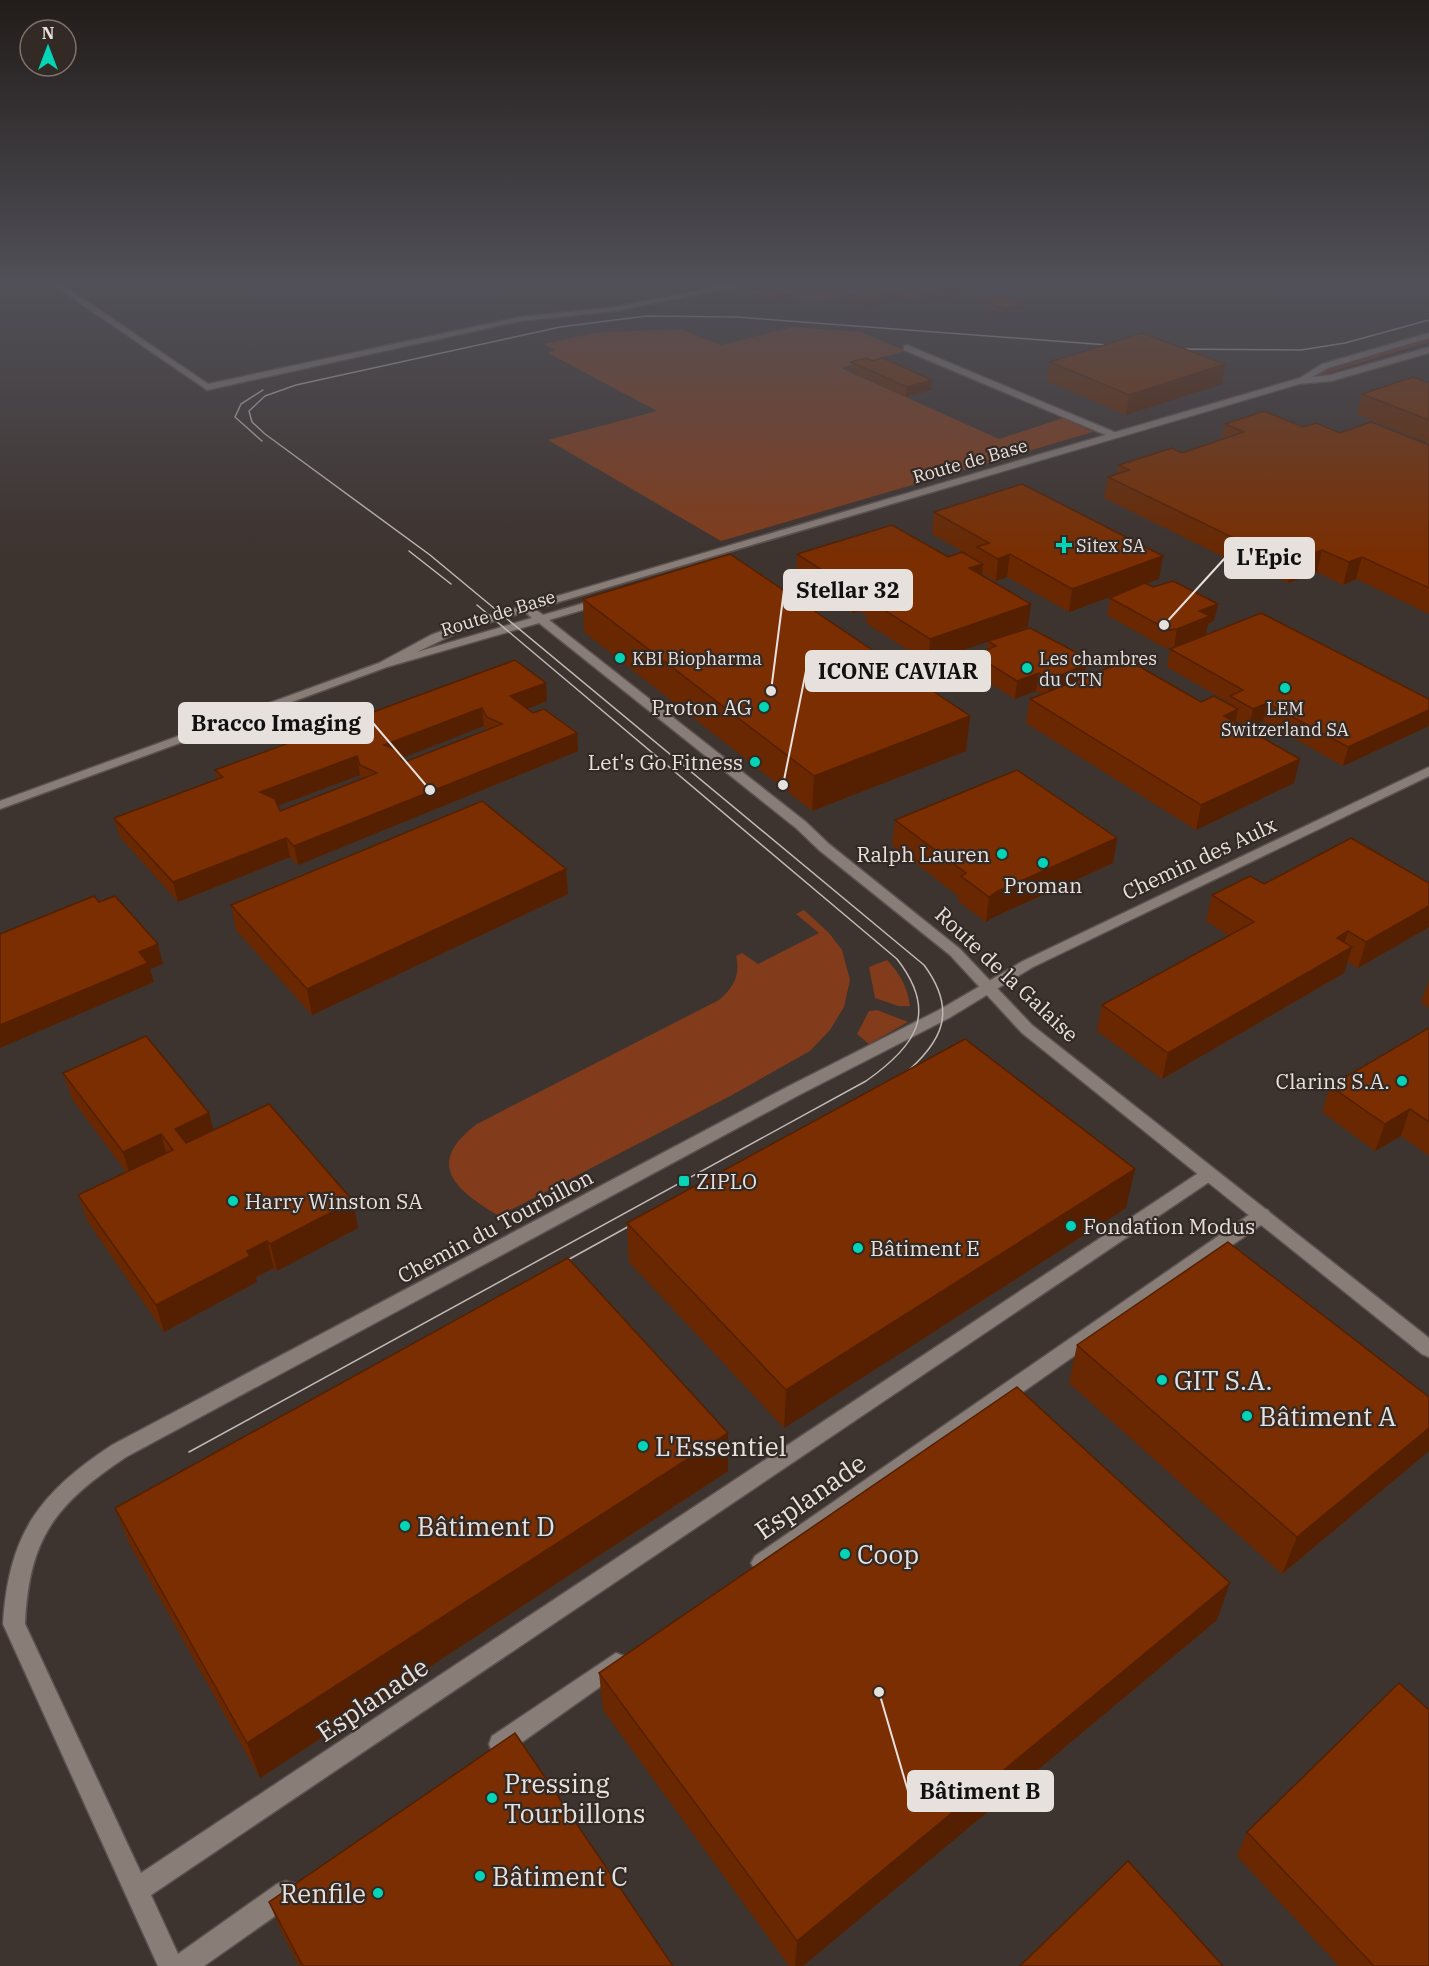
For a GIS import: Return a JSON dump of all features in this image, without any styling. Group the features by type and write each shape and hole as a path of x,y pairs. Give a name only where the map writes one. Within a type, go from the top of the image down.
{"street":[{"path":"186,373 207,387 273,373"},
{"path":"966,373 1116,436"},
{"name":"Route de Base","path":"1299,381 1313,373"},
{"name":"Route de Base","path":"383,665 435,637 527,608 827,518 960,483 1299,381 1331,378 1349,373"},
{"name":"Route de Base","path":"633,591 651,572"},
{"name":"Route de Base","path":"0,805 383,665 612,597"},
{"name":"Route de la Galaise","path":"527,608 801,825 824,847 955,952 1027,1029 1429,1349"},
{"name":"Chemin des Aulx","path":"990,987 1053,952 1429,771"},
{"name":"Chemin du Tourbillon","path":"171,1966 14,1624 14,1589 24,1555 37,1526 74,1480 119,1451 990,987"},
{"name":"Esplanade","path":"136,1891 1209,1174"},
{"name":"Esplanade","path":"744,1574 1262,1215"},
{"path":"478,1759 636,1650"},
{"path":"183,1966 306,1878"}],"shaded area":[{"path":"585,373 852,373 999,439 1063,418 1093,432 721,541 548,440 657,411"},
{"path":"804,910 829,933 842,950 850,980 844,1007 830,1030 810,1051 732,1095 499,1216 459,1186 452,1175 449,1164 452,1152 461,1138 477,1124 719,1000 735,981 736,956 742,953 758,964 819,933 796,914"},
{"path":"887,960 902,981 910,1006 898,1006 875,998 869,967"},
{"path":"877,1010 908,1022 869,1044 857,1034 869,1011"}],"building":[{"path":"875,373 916,373 932,380 907,387"},
{"path":"1076,373 1198,373 1129,395"},
{"path":"1413,377 1429,383 1429,420 1362,394"},
{"path":"1264,411 1303,427 1316,423 1340,433 1371,422 1429,445 1429,588 1362,557 1349,562 1322,550 1294,560 1275,551 1260,554 1234,542 1238,540 1108,477 1129,470 1119,465 1172,448 1182,453 1244,432 1225,424"},
{"path":"1022,484 1163,556 1072,589 1010,554 998,559 977,547 989,543 934,512"},
{"path":"892,525 948,557 962,552 983,564 969,568 1031,604 930,639 868,600 875,597 861,588 853,590 797,554"},
{"path":"730,554 970,716 814,776 583,599"},
{"path":"1173,581 1218,604 1199,611 1210,616 1177,629 1168,630 1110,598 1145,583 1153,587"},
{"name":"LEM Switzerland SA","path":"1261,613 1429,699 1429,710 1348,747 1267,703 1253,709 1230,696 1243,690 1170,649"},
{"path":"1030,628 1085,657 1087,661 1084,665 1050,680 1039,673 1017,681 975,655 996,646 988,641"},
{"path":"515,660 546,683 510,696 533,713 544,709 577,733 294,846 286,838 173,882 114,818 223,777 215,770","holes":["482,708 487,717 502,724 405,762 401,759 399,751 384,745","357,756 360,765 377,773 280,811 275,799 260,792"]},
{"path":"1128,660 1201,702 1214,696 1238,709 1224,716 1300,759 1201,805 1030,699"},
{"name":"Ralph Lauren","path":"1017,770 1117,838 989,897 961,876 966,873 895,820"},
{"path":"482,801 566,869 307,989 231,905"},
{"path":"1351,838 1429,883 1429,906 1366,942 1348,931 1337,938 1352,947 1168,1053 1102,1005 1254,922 1212,895 1250,876 1264,884"},
{"path":"94,896 99,902 115,896 158,944 139,952 148,963 0,1025 0,934"},
{"path":"1429,1028 1429,1122 1410,1109 1385,1124 1330,1086"},
{"name":"Harry Winston SA","path":"146,1036 209,1113 175,1129 186,1143 269,1104 353,1201 270,1244 267,1241 247,1251 250,1256 156,1305 78,1195 173,1150 161,1134 123,1152 63,1073"},
{"name":"Bâtiment E","path":"965,1039 1135,1169 786,1390 627,1223"},
{"name":"Bâtiment A","path":"1228,1242 1429,1397 1429,1428 1297,1537 1077,1345"},
{"name":"Bâtiment D","path":"568,1258 728,1433 247,1743 115,1508"},
{"path":"1017,1387 1230,1583 797,1941 599,1673"},
{"path":"1399,1683 1429,1710 1429,1966 1374,1966 1247,1832"},
{"name":"Bâtiment C","path":"515,1733 673,1966 303,1966 269,1902"},
{"path":"1128,1861 1223,1966 1020,1966"}],"tram line":[{"path":"352,373 296,385 265,396 249,411 252,422 265,434 430,555 924,965 941,997 943,1011 941,1025 928,1051 902,1076"},
{"path":"262,441 235,417 241,404 263,390"},
{"path":"409,551 451,584"},
{"path":"189,1452 866,1081 898,1055 916,1027 919,1012 917,996 910,978 897,959 477,605"},
{"path":"555,1267 642,1219"}],"place":[{"name":"Sitex SA","path":"1064,545"},
{"name":"L'Epic","path":"1164,625"},
{"name":"KBI Biopharma","path":"620,658"},
{"name":"Les chambres du CTN","path":"1027,668"},
{"name":"LEM Switzerland SA","path":"1285,688"},
{"name":"Stellar 32","path":"771,691"},
{"name":"Proton AG","path":"764,707"},
{"name":"Let's Go Fitness","path":"755,762"},
{"name":"ICONE CAVIAR","path":"783,785"},
{"name":"Bracco Imaging","path":"430,790"},
{"name":"Ralph Lauren","path":"1002,854"},
{"name":"Proman","path":"1043,863"},
{"name":"Clarins S.A.","path":"1402,1081"},
{"name":"ZIPLO","path":"684,1181"},
{"name":"Harry Winston SA","path":"233,1201"},
{"name":"Fondation Modus","path":"1071,1226"},
{"name":"Bâtiment E","path":"858,1248"},
{"name":"GIT S.A.","path":"1162,1380"},
{"name":"Bâtiment A","path":"1247,1416"},
{"name":"L'Essentiel","path":"643,1446"},
{"name":"Bâtiment D","path":"405,1526"},
{"name":"Coop","path":"845,1554"},
{"name":"Bâtiment B","path":"879,1692"},
{"name":"Pressing Tourbillons","path":"492,1798"},
{"name":"Bâtiment C","path":"480,1876"},
{"name":"Renfile","path":"378,1893"}]}
